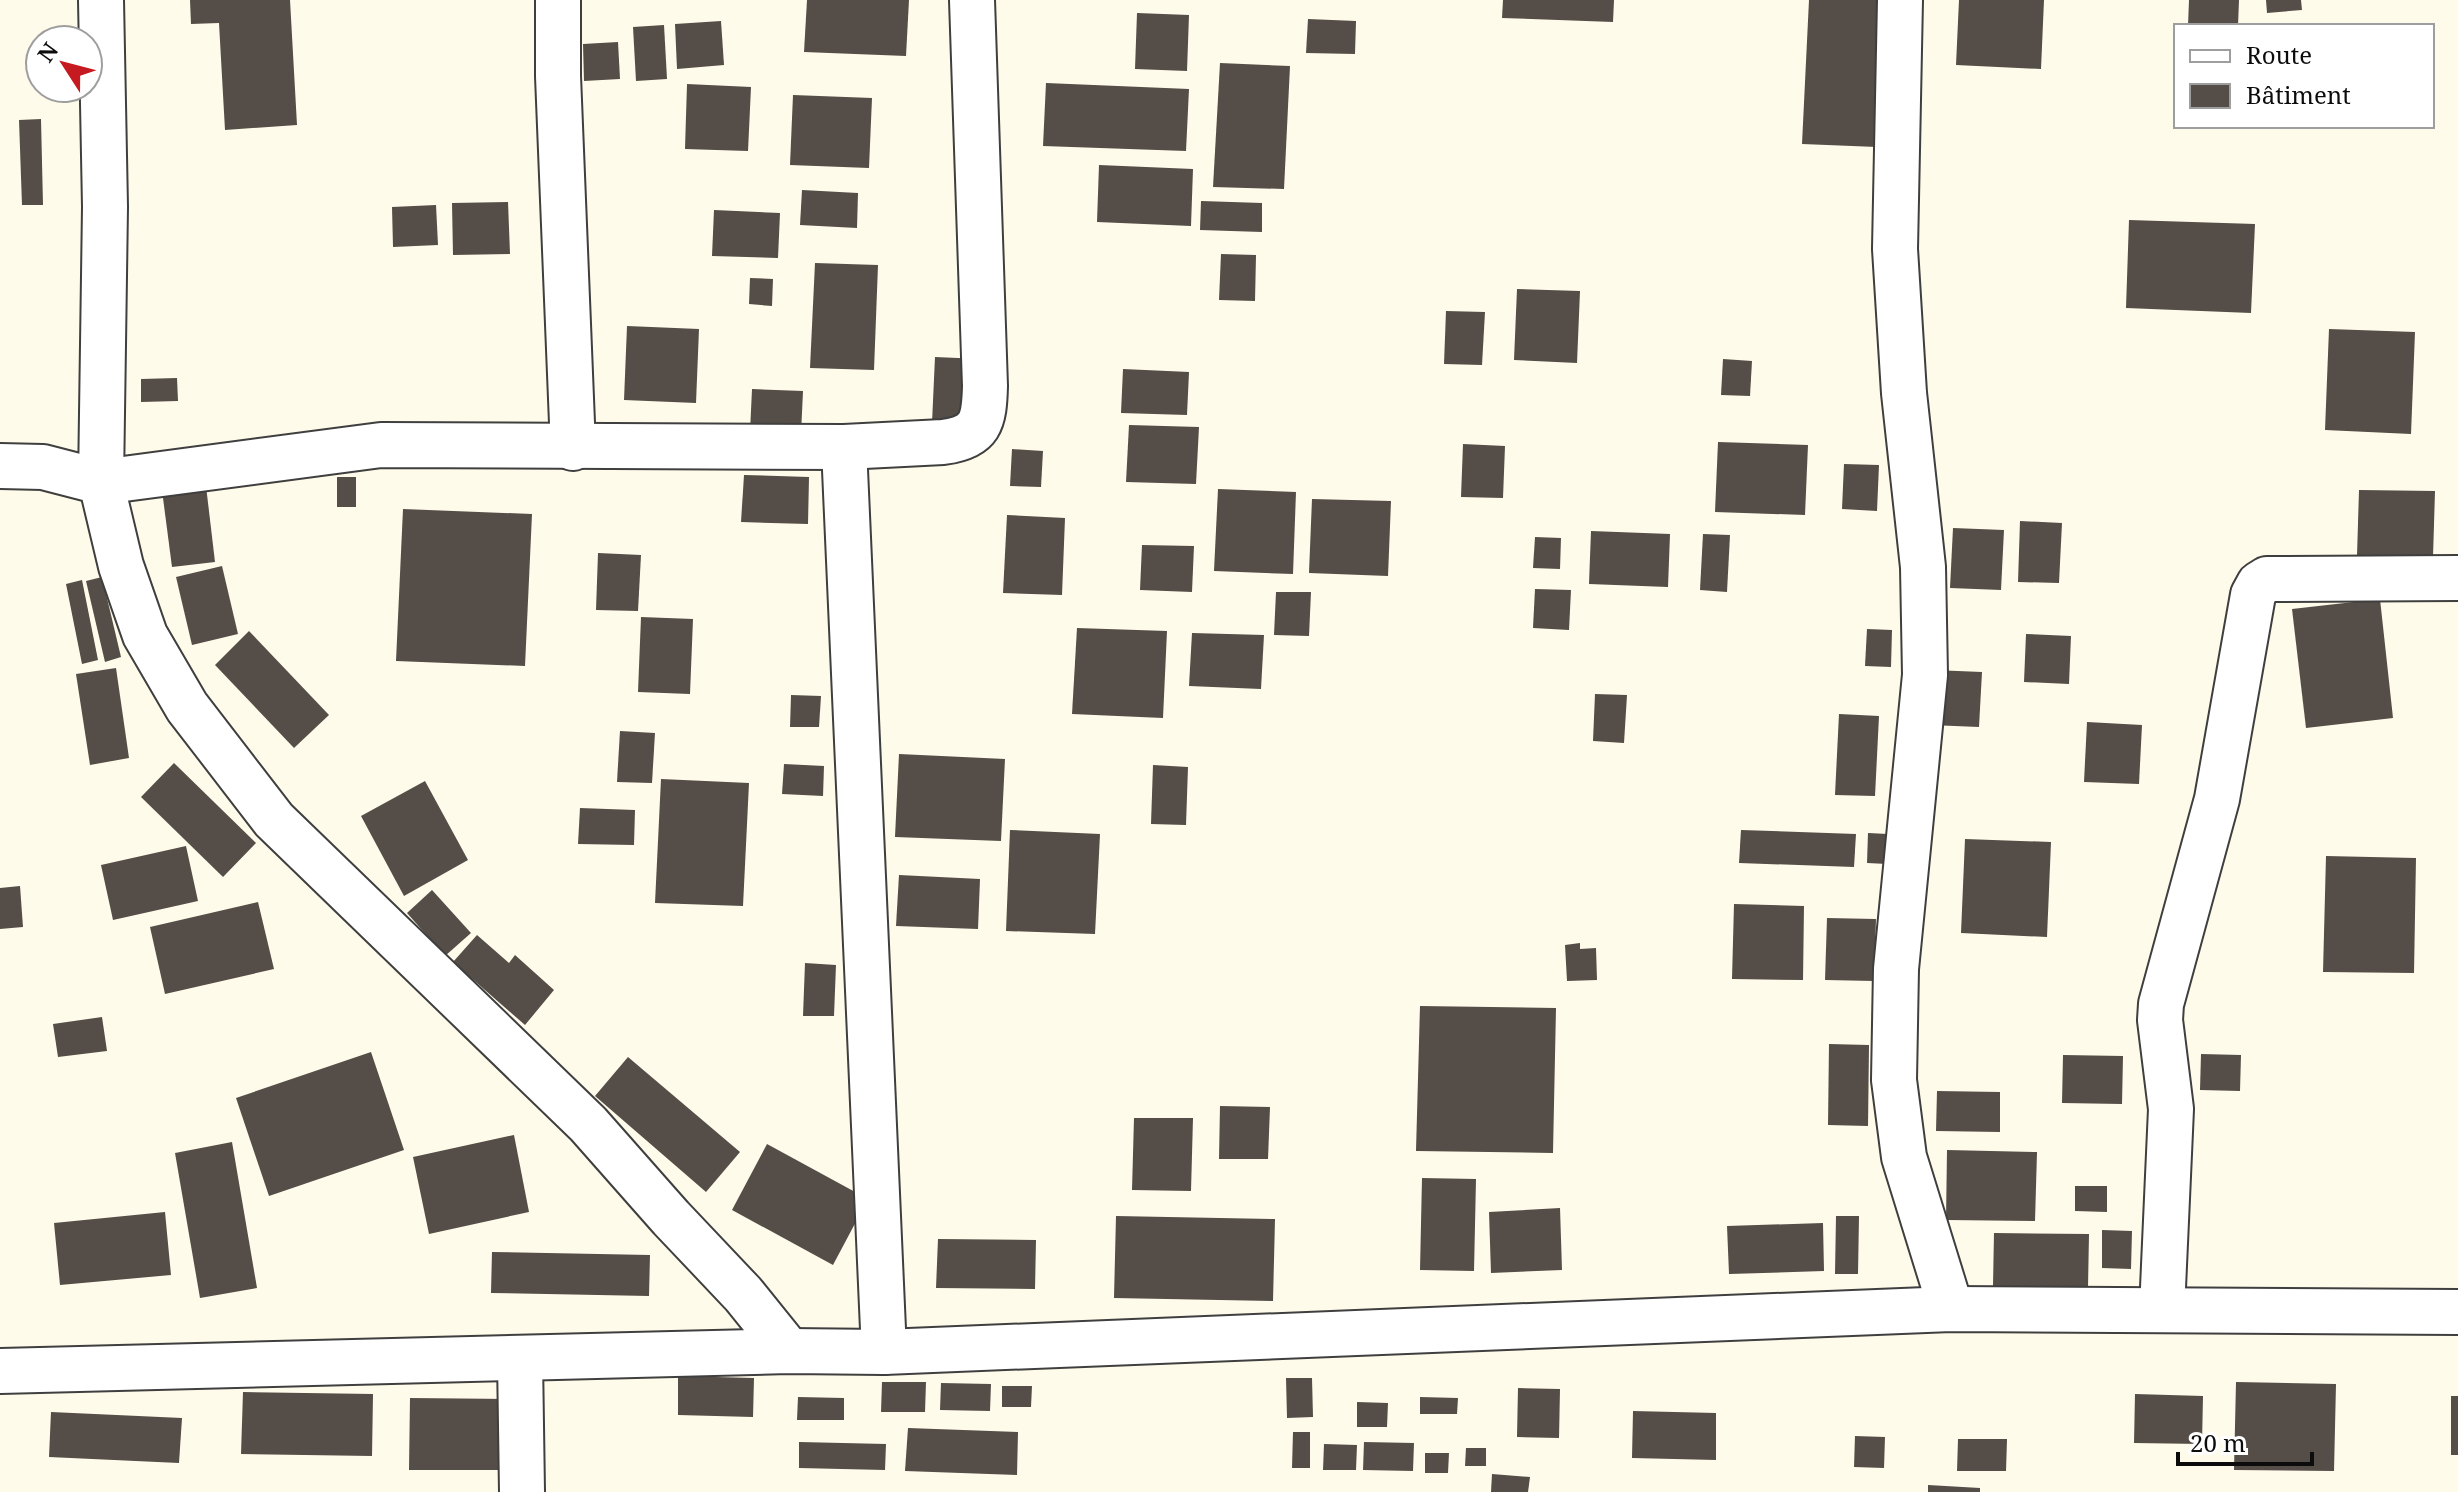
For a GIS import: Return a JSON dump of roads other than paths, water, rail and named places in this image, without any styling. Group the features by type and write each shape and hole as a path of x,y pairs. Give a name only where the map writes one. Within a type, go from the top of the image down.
{"street":[{"path":"101,0 105,207 101,482 121,566 145,635 187,707 274,820 588,1124 743,1294 789,1351"},
{"path":"558,0 558,76 573,448"},
{"path":"0,466 43,467 101,482 381,445 844,447 958,440 979,426 985,412 972,0"},
{"path":"1900,0 1895,249 1904,393 1923,567 1925,675 1896,969 1894,1080 1904,1157 1951,1309"},
{"path":"844,447 884,1352"},
{"path":"2162,1310 2171,1109 2160,1020 2161,1004 2217,799 2253,595 2259,584 2267,579 2458,578"},
{"path":"0,1371 789,1351 884,1352 1951,1309 2458,1312"},
{"path":"520,1359 522,1492"}]}
